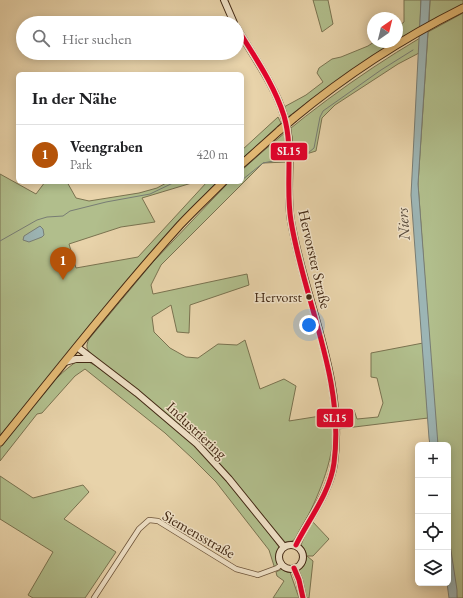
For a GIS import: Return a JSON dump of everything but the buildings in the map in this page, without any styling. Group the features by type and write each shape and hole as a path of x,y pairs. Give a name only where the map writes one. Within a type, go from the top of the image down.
{"main road":[{"path":"244,162 321,95 399,44 442,18 463,8"},
{"path":"0,442 159,249 221,184"}],"street":[{"path":"224,0 231,16"},
{"name":"Hervorster Straße","path":"244,40 279,101 284,116 290,152 289,188 291,219 296,248 327,359 334,398 336,420 335,462 333,473 322,499 296,545"},
{"name":"Industriering","path":"77,347 137,393 197,444 229,479 284,547"},
{"path":"65,362 76,359 91,359"},
{"name":"Siemensstraße","path":"94,598 139,529 149,520 158,521 236,569 258,575 277,568 282,564"},
{"path":"290,544 296,545 302,551 303,558 300,564 294,568 287,568 282,564 279,558 280,552 284,547 290,544"},
{"path":"294,568 299,580 303,598"}],"green space":[{"path":"313,0 328,0 333,24 322,32"},
{"path":"404,0 421,0 420,27 403,37"},
{"path":"430,0 463,0 463,5 429,22"},
{"path":"463,13 463,598 457,598 451,553 451,442 437,442 436,434 418,184 428,32"},
{"path":"420,38 419,53 398,64 335,105 322,118 316,151 293,158 287,162 263,163 244,182 244,168 284,134 350,83"},
{"path":"367,46 367,48 387,48 328,87 288,117 284,107 306,95 323,82 317,73 319,68 332,59"},
{"path":"278,117 281,123 244,158 244,148"},
{"path":"0,174 36,194 44,184 68,184 76,198 89,201 139,193 157,188 164,184 188,184 142,198 155,222 121,227 69,244 76,268 138,257 205,184 216,184 142,263 0,436"},
{"path":"227,184 242,184 161,265 151,285 153,294 247,274 249,285 190,305 189,333 177,332 171,305 152,317 154,332 170,348 186,357 198,358 218,344 237,345 245,340 260,389 284,379 296,386 289,421 333,414 333,441 324,480 308,516 294,540 285,542 220,465 93,356 88,350 87,344 89,339 153,262"},
{"path":"423,343 428,418 338,429 339,413 354,410 357,419 378,417 383,403 377,378 371,377 371,353"},
{"path":"79,360 85,360 96,366 143,400 195,445 252,511 279,547 276,557 279,566 275,569 269,550 216,482 165,433 85,369 75,376 42,413 37,414 0,461 0,448 27,412 57,378"},
{"path":"0,476 33,498 83,485 89,492 64,519 116,552 85,598 33,598 28,595 53,552 0,519"},
{"path":"311,520 329,539 313,556 307,556 313,561 309,598 304,598 299,570 306,561 306,555 304,548 301,545"},
{"path":"282,569 290,572 299,598 273,598 284,581 277,576 276,572"}],"water":[{"path":"421,0 430,0 418,184 438,442 430,442 429,438 411,195"},
{"path":"40,226 43,229 44,235 42,237 29,242 23,240 24,236"},
{"path":"451,551 457,598 449,598 447,586 451,586"}],"waterway":[{"path":"295,157 308,153 314,148 320,117 323,111 381,70 413,50"},
{"path":"244,178 263,163 283,159"},
{"path":"0,241 37,220 47,217 63,216 70,211 106,202 150,194 171,184"}],"transit line":[{"name":"SL15","path":"244,39 269,81 284,116 287,129 289,155 289,208 291,221 297,251 322,341 334,401 336,432 332,474 324,495 296,545"},
{"name":"SL15","path":"294,568 299,580 303,598"}],"place":[{"name":"Veengraben","path":"63,280"},
{"name":"Hervorst","path":"309,297"}],"water label":[{"name":"Niers","path":"403,224"}]}
